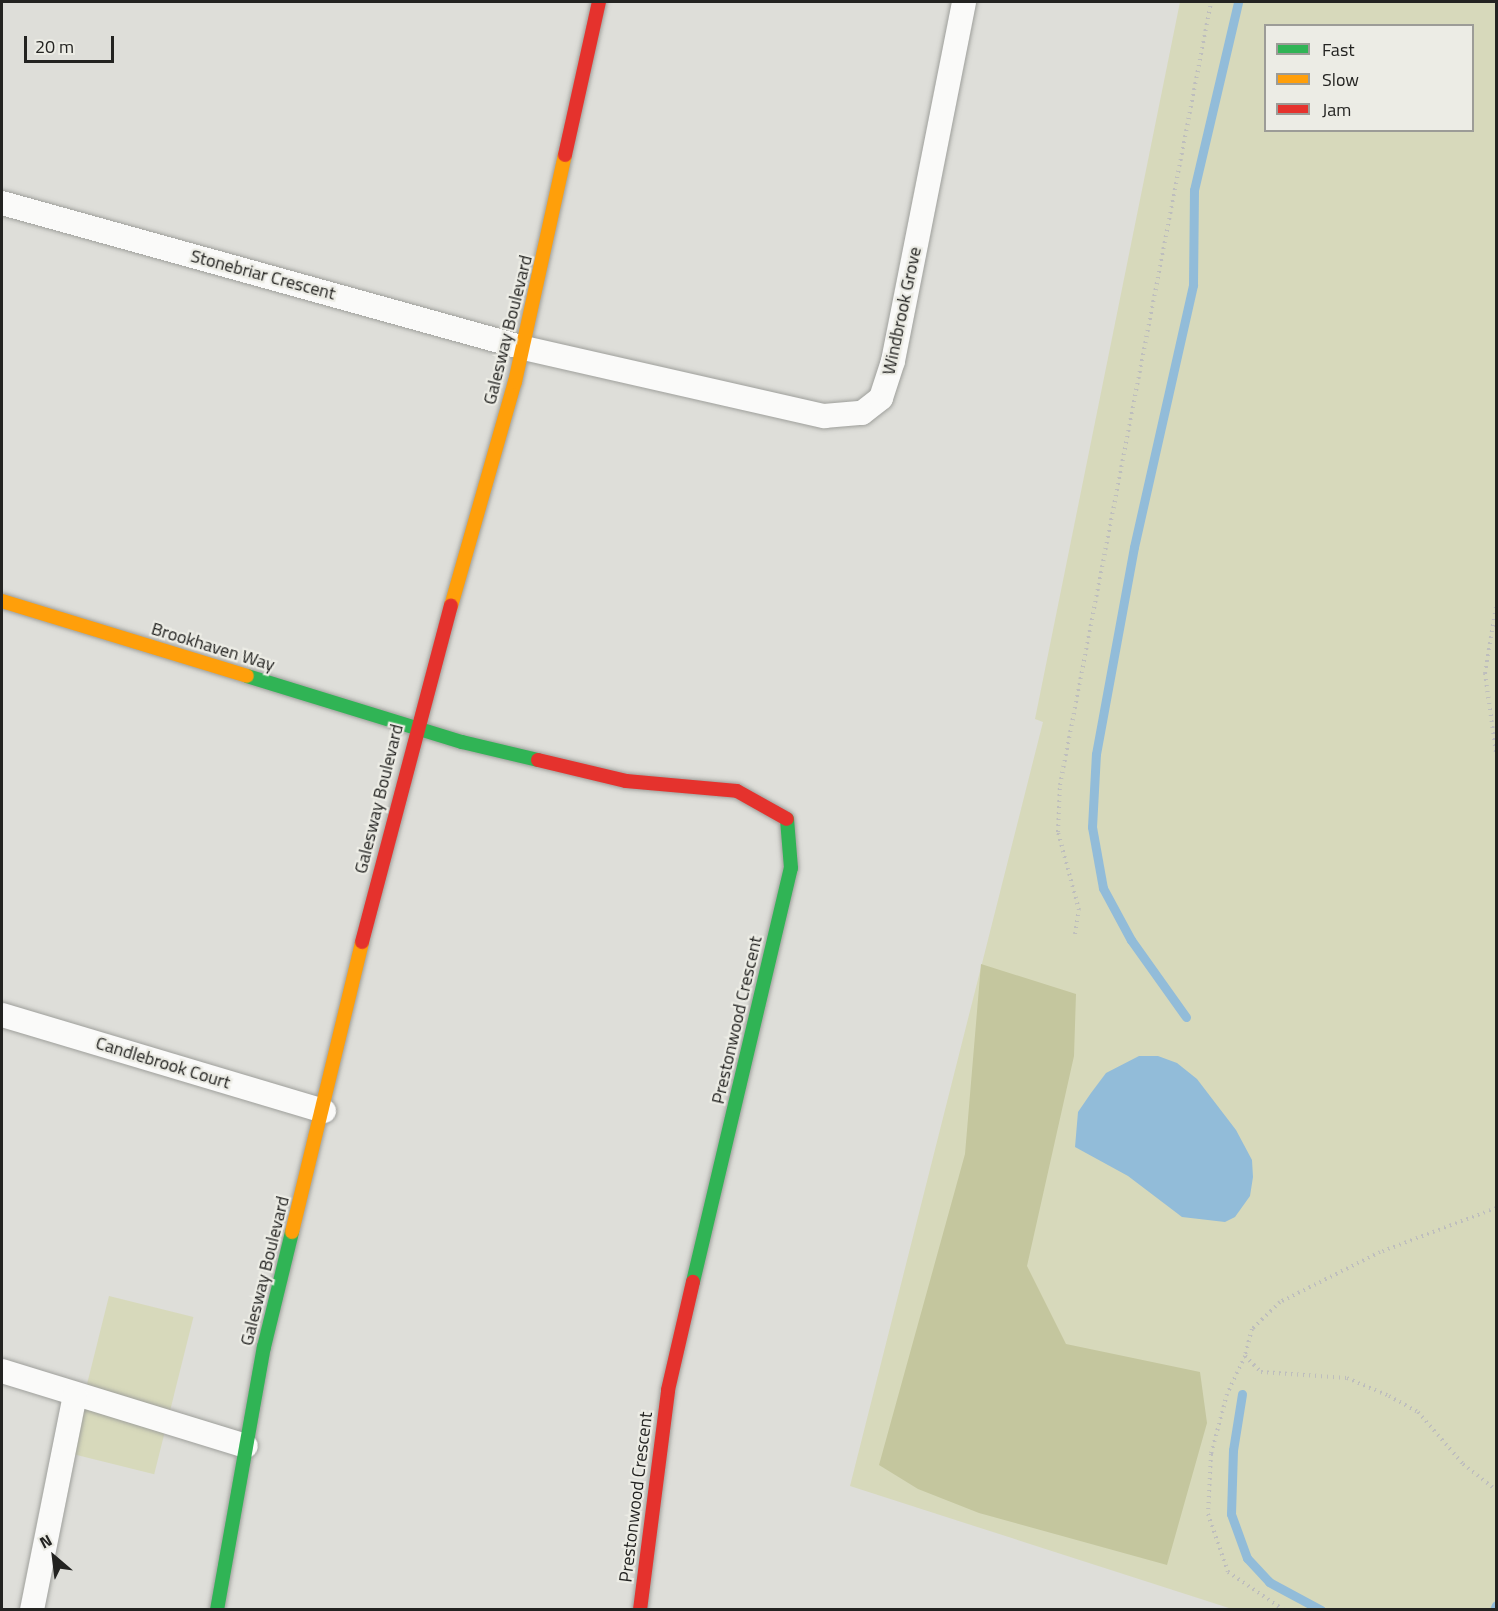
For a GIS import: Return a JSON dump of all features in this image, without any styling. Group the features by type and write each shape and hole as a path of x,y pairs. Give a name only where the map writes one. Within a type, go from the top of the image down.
{"street":[{"name":"Galesway Boulevard","path":"217,1610 264,1347 324,1112 415,727 524,348 599,2"},
{"name":"Windbrook Grove","path":"524,348 824,416 862,413 881,398 893,361 964,2"},
{"name":"Stonebriar Crescent","path":"2,203 524,348"},
{"name":"Brookhaven Way","path":"2,601 415,727"},
{"name":"Prestonwood Crescent","path":"415,727 626,781 737,791 787,818 791,868 668,1390 640,1610"},
{"name":"Candlebrook Court","path":"2,1015 324,1112"},
{"path":"2,1371 246,1446"},
{"path":"32,1610 75,1395"}],"path":[{"path":"1075,934 1079,910 1058,832 1060,785 1211,2"},
{"path":"1497,607 1485,673 1488,719 1497,753"},
{"path":"1284,1610 1228,1572 1208,1514 1211,1454 1227,1394 1245,1356 1252,1329 1280,1302 1380,1252 1497,1208"},
{"path":"1245,1356 1261,1372 1347,1378 1389,1396 1418,1412 1463,1464 1497,1490"}],"green space":[{"path":"1180,2 1496,2 1496,1609 1232,1609 850,1486 1043,722 1035,719"},
{"path":"981,964 1076,994 1074,1056 1027,1266 1066,1344 1200,1372 1207,1423 1167,1565 979,1513 918,1489 879,1465 965,1154"},
{"path":"109,1296 193,1317 154,1474 70,1453"}],"water":[{"path":"1139,1056 1158,1056 1177,1063 1197,1079 1236,1130 1252,1160 1253,1177 1250,1196 1235,1217 1225,1222 1182,1217 1128,1176 1075,1147 1078,1112 1091,1093 1106,1073"}],"waterway":[{"path":"1186,1017 1131,940 1103,888 1092,827 1096,754 1134,547 1193,285 1194,190 1238,2"},
{"path":"1242,1394 1233,1450 1231,1514 1247,1558 1269,1582 1321,1610"},
{"path":"1494,1610 1496,1605"}],"traffic: fast":[{"path":"247,676 462,742 538,760"},
{"path":"693,1282 791,868 787,819"},
{"path":"217,1610 264,1347 292,1232"}],"traffic: slow":[{"path":"451,606 515,382 565,155"},
{"path":"2,601 247,676"},
{"path":"292,1232 362,942"}],"traffic: jam":[{"path":"565,155 599,2"},
{"path":"362,942 451,606"},
{"path":"538,760 626,781 737,791 787,819"},
{"path":"640,1610 668,1390 693,1282"}]}
